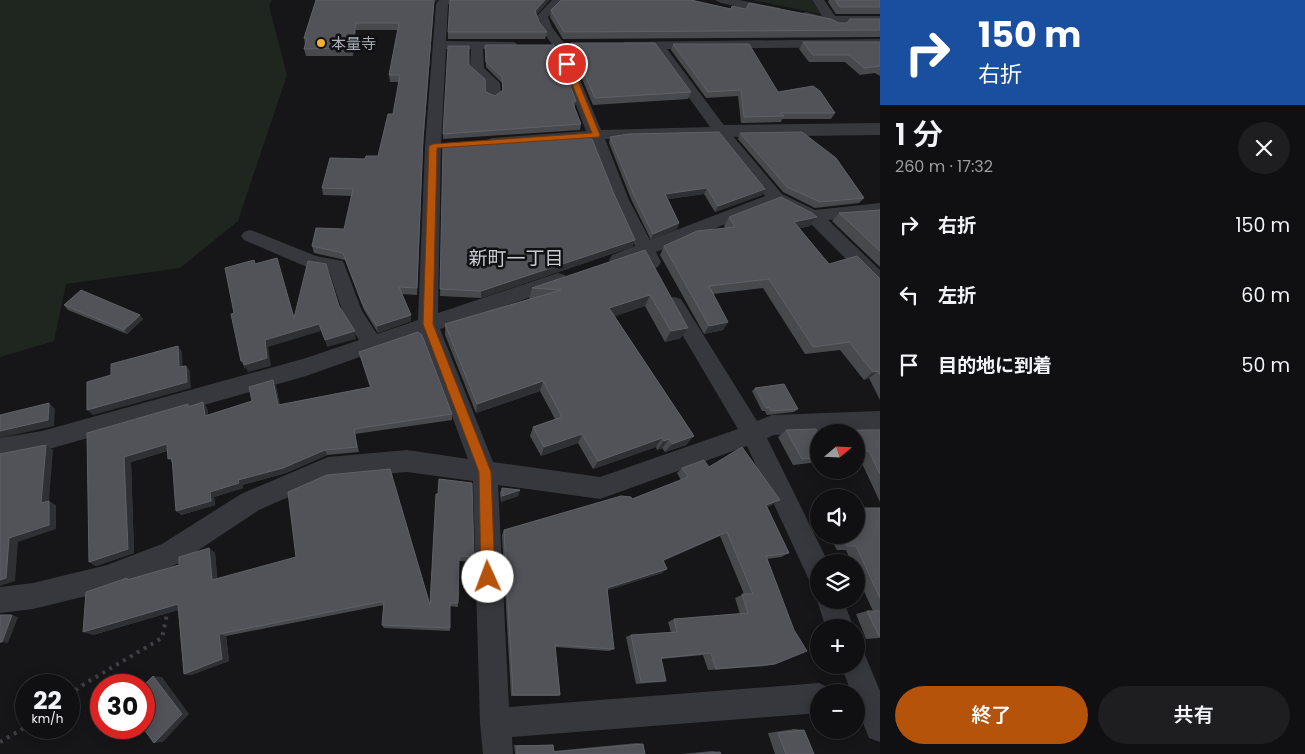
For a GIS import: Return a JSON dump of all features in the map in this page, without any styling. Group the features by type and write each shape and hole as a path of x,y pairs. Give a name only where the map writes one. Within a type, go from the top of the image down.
{"street":[{"path":"446,0 442,4 439,45 438,146 428,324 485,472 495,723 498,754"},
{"path":"558,0 542,17 546,28 565,46 621,200 688,329 753,434 810,554"},
{"path":"721,0 831,20 880,20"},
{"path":"818,0 831,20 880,54"},
{"path":"619,45 880,43"},
{"path":"439,45 523,46"},
{"path":"658,45 721,131 776,198 813,216 880,281"},
{"path":"478,46 477,69 492,83 494,96"},
{"path":"542,46 565,46"},
{"path":"473,144 596,135 880,129"},
{"path":"600,266 646,251 724,217 776,198"},
{"path":"813,216 880,209"},
{"path":"250,236 313,262 336,266 353,312 372,344"},
{"path":"0,448 42,440 306,367 573,275"},
{"path":"0,600 33,596 107,578 170,554 250,502 328,468 407,461 600,488 753,434 772,425 880,421"},
{"path":"859,674 880,727"},
{"path":"495,723 810,699"}],"path":[{"path":"80,687 162,638 168,615 168,606"},
{"path":"0,742 15,733"}],"shaded area":[{"path":"0,0 272,0 269,6 287,75 238,221 180,268 66,284 54,341 0,357"},
{"path":"752,0 811,0 821,14"}],"building":[{"path":"316,0 434,0 423,138 417,288 399,287 411,315 377,326 362,303 343,253 312,246 316,228 344,229 353,189 322,188 330,158 365,159 366,156 378,156 388,114 393,114 400,75 389,75 399,23 356,23 352,48 304,49 307,38 304,38"},
{"path":"450,0 545,0 535,11 539,22 547,32 448,32"},
{"path":"561,0 691,0 731,9 732,6 746,9 749,3 831,19 839,23 847,23 850,19 880,19 880,30 564,32 551,10"},
{"path":"835,0 880,0 880,7 840,7"},
{"path":"803,42 880,42 880,66 864,68 849,55 813,55"},
{"path":"571,43 655,43 691,92 595,98"},
{"path":"673,44 749,44 778,92 813,86 820,91 835,113 780,113 784,116 744,117 741,90 708,92"},
{"path":"485,45 554,45 576,101 572,101 581,124 443,134 448,46 469,46 469,65 485,79 486,92 495,96 503,90 502,77 486,62"},
{"path":"719,132 765,189 718,206 707,188 665,194 679,223 653,234 633,193 610,137 629,134"},
{"path":"802,132 836,158 864,198 820,202 787,187 740,133"},
{"path":"587,135 588,139 592,139 635,240 481,291 440,289 443,145 523,142"},
{"path":"781,197 817,217 794,222 829,264 857,256 880,279 880,375 878,371 873,372 849,342 813,347 769,279 709,286 728,322 709,326 664,246 697,231 735,227 729,217"},
{"path":"880,210 880,251 839,213"},
{"path":"645,250 688,328 671,331 650,295 609,308 694,436 672,444 669,439 664,441 662,438 598,461 582,434 544,447 533,427 562,417 543,381 477,404 445,324 561,290 532,288"},
{"path":"277,258 294,318 308,261 326,264 339,306 355,331 325,340 319,324 265,340 267,358 244,365 243,361 241,361 231,314 234,313 225,268 254,260 255,264"},
{"path":"81,290 140,315 124,330 64,305"},
{"path":"418,332 422,335 452,414 354,429 357,447 325,450 283,468 238,480 239,483 210,492 211,501 176,511 172,458 168,459 167,444 124,457 128,549 89,562 87,433 188,404 188,407 203,402 205,416 252,401 249,387 273,380 278,405 371,387 359,352"},
{"path":"178,346 179,367 186,366 187,382 87,410 87,382 111,375 111,364"},
{"path":"784,384 798,409 771,411 769,407 766,408 755,388"},
{"path":"49,403 48,420 0,431 0,415"},
{"path":"810,429 810,458 802,459 786,430"},
{"path":"865,430 880,430 880,474 869,451 865,451"},
{"path":"46,445 41,503 49,501 49,525 9,538 6,578 0,580 0,454"},
{"path":"742,447 780,500 766,505 789,553 766,556 794,630 807,651 775,664 716,669 711,653 661,658 666,681 641,682 631,635 677,632 674,619 748,613 742,594 753,594 727,532 663,560 667,569 607,588 614,649 555,645 560,695 513,695 504,530 621,496 631,497 632,499 688,477 682,468 704,460 709,467"},
{"path":"390,469 430,605 436,494 438,494 439,479 472,483 474,557 459,556 458,603 450,603 450,628 382,625 384,601 219,634 222,659 184,674 178,604 83,632 86,592 127,578 127,580 179,565 179,557 209,548 212,580 296,557 288,492 327,475"},
{"path":"502,488 520,490 502,496"},
{"path":"865,508 880,508 880,598 865,566 865,554 860,554 856,546 847,546 846,544 865,544"},
{"path":"867,611 880,611 880,636 879,636"},
{"path":"0,615 12,615 2,642 0,642"},
{"path":"155,679 182,714 154,743 151,739 155,739"},
{"path":"804,730 814,754 786,754 778,733"},
{"path":"643,744 645,754 517,754 517,746 553,745 554,752"},
{"path":"720,752 721,754 696,754"}],"place":[{"name":"本量寺","path":"321,43"}],"district":[{"name":"新町一丁目","path":"516,258"}],"route":[{"path":"488,577 485,472 428,324 433,146 522,142 596,135 567,64"}]}
